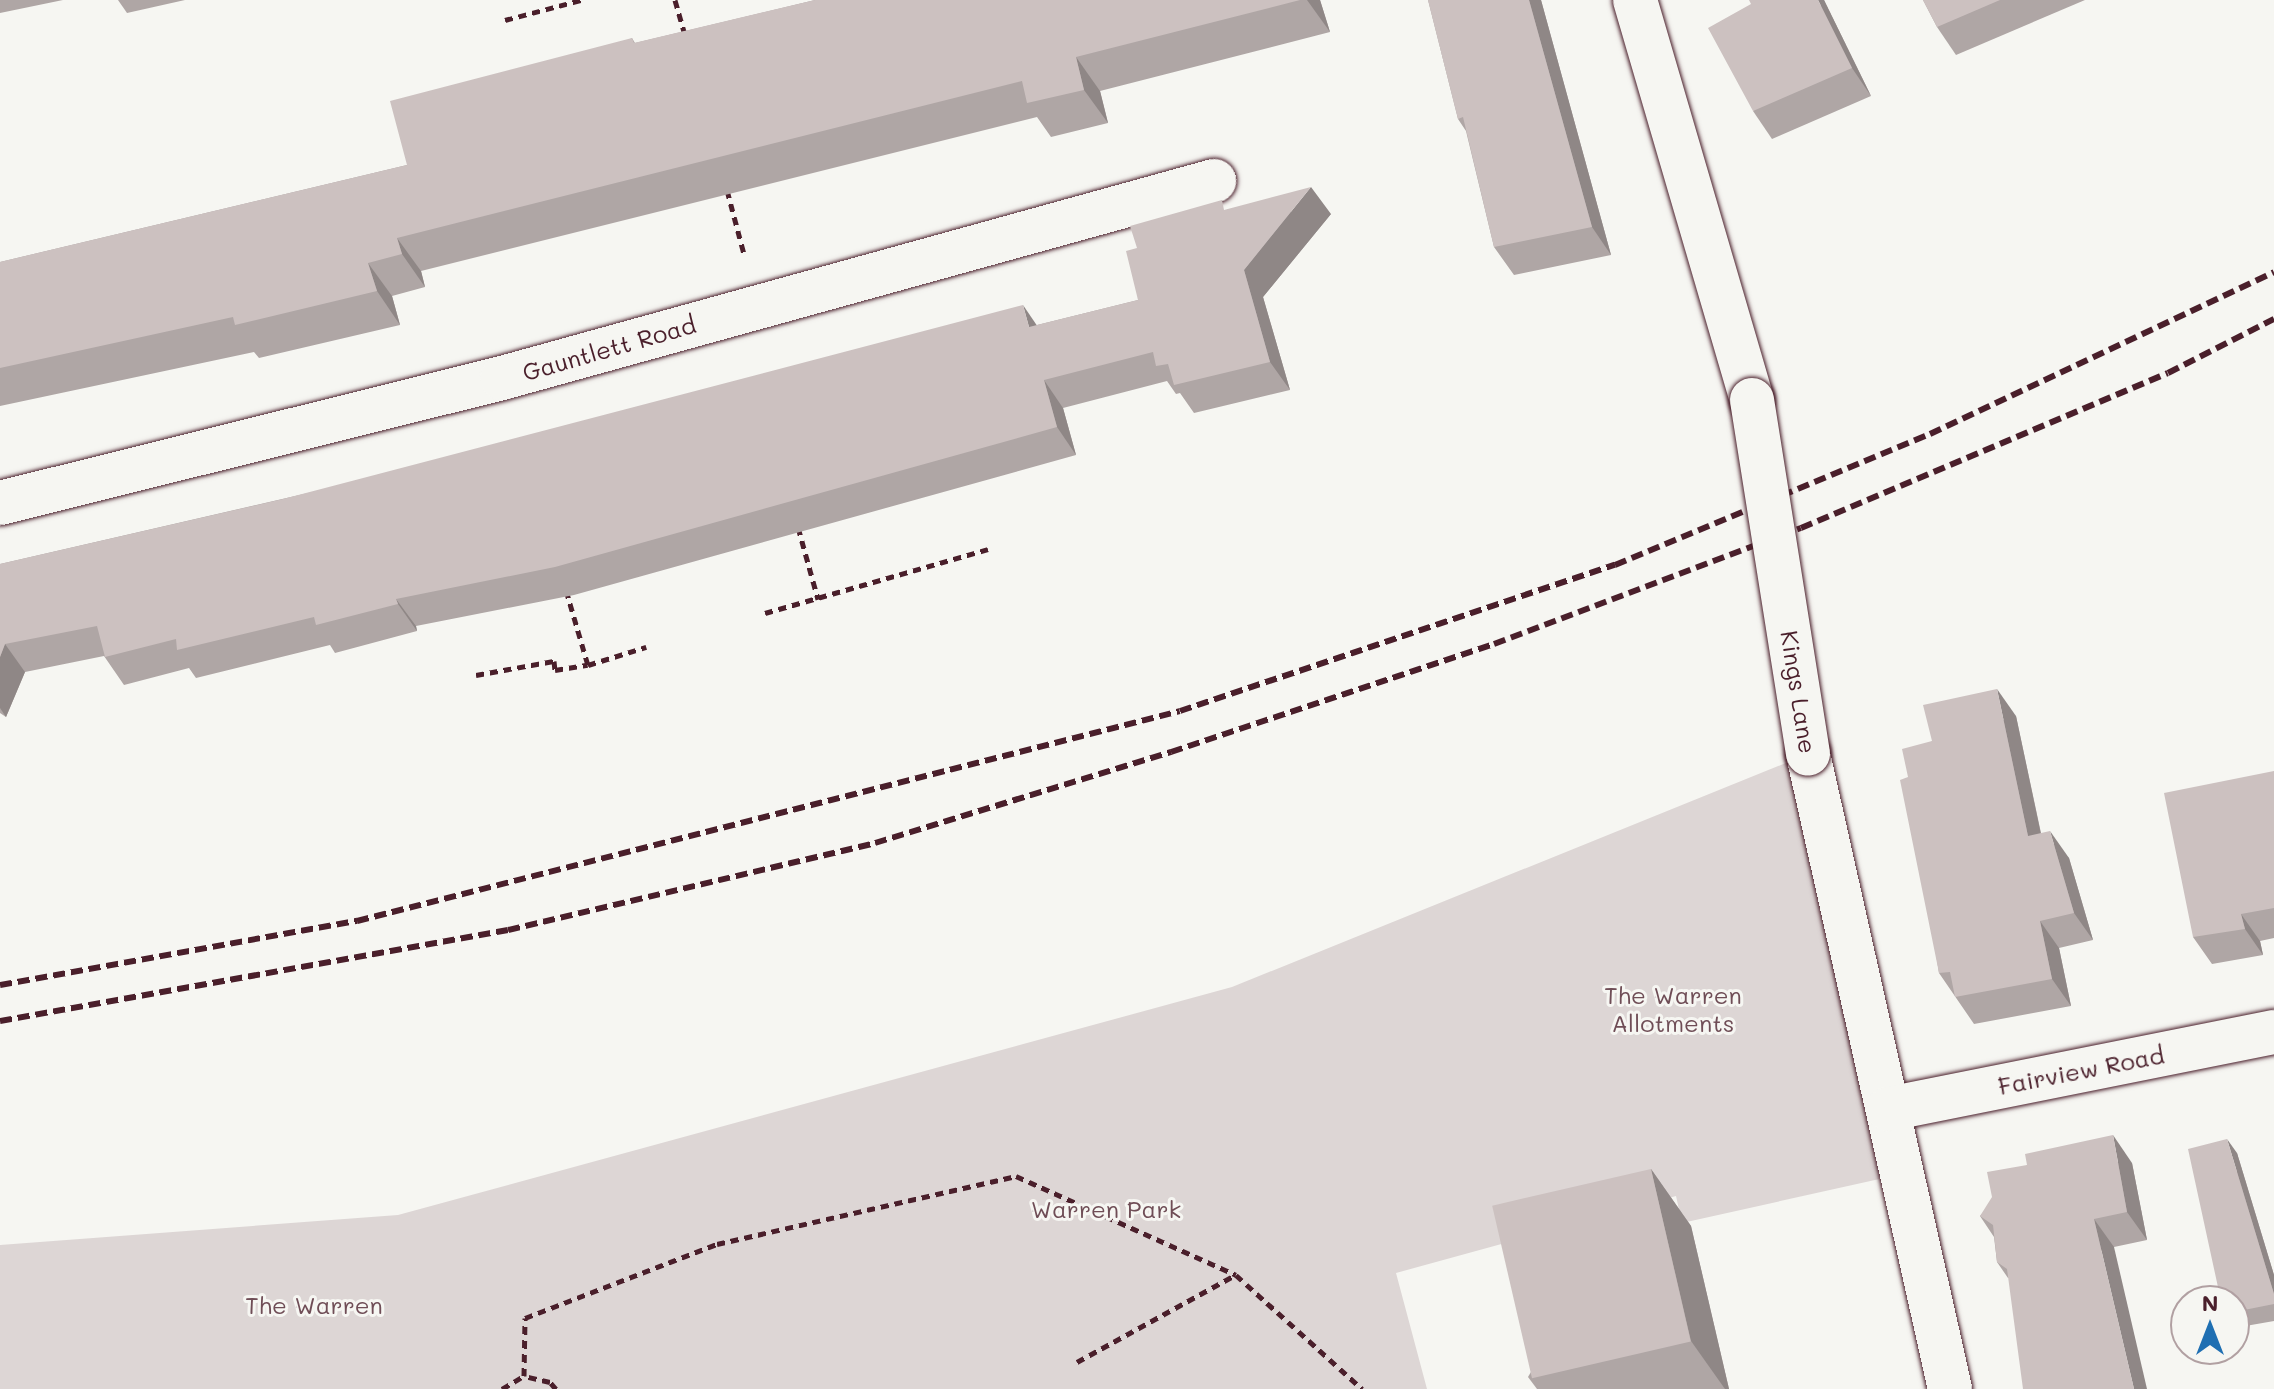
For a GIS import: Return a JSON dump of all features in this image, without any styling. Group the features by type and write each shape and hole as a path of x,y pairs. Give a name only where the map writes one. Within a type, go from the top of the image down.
{"street":[{"name":"Kings Lane","path":"1635,0 1752,400 1808,754 1950,1389"},
{"name":"Gauntlett Road","path":"0,503 502,378 1214,181"},
{"name":"Fairview Road","path":"1888,1109 2274,1032"}],"path":[{"path":"505,20 581,0"},
{"path":"675,0 691,53"},
{"path":"726,186 757,305"},
{"path":"796,523 818,599"},
{"path":"765,613 988,549"},
{"path":"561,574 588,665"},
{"path":"476,675 554,661 555,670 588,665 646,647"},
{"path":"524,1376 525,1318 717,1244 1016,1176 1236,1275 1362,1389"},
{"path":"1077,1362 1236,1275"},
{"path":"502,1389 524,1376 550,1382 556,1389"}],"green space":[{"path":"1808,754 1902,1174 1682,1223 1676,1196 1396,1273 1427,1389 0,1389 0,1245 398,1215 1232,987"}],"building":[{"path":"815,0 1300,0 1076,57 1084,90 1027,103 1022,81 397,238 402,254 368,263 377,291 235,325 233,317 0,368 0,262 407,165 390,101 632,38 634,43"},
{"path":"1428,0 1529,0 1592,227 1494,247 1463,117 1458,119"},
{"path":"1749,0 1818,0 1852,68 1753,111 1708,28 1751,4"},
{"path":"1923,0 2000,0 1937,27"},
{"path":"1311,187 1244,270 1270,362 1174,385 1168,364 1156,366 1153,352 1044,380 1057,427 555,567 396,599 398,604 316,625 314,617 177,650 176,639 105,657 97,626 5,644 0,657 0,564 283,499 1023,305 1029,327 1138,300 1126,251 1137,248 1130,226 1222,200 1224,210"},
{"path":"1997,689 2028,836 2050,831 2074,913 2040,921 2052,979 1955,997 1950,972 1939,973 1900,780 1908,777 1902,749 1932,741 1923,705"},
{"path":"2274,771 2274,908 2241,914 2245,929 2193,937 2164,793"},
{"path":"2113,1135 2127,1212 2094,1219 2134,1389 2023,1389 2007,1269 1997,1262 1993,1225 1980,1216 1992,1197 1987,1172 2027,1165 2025,1154"},
{"path":"2227,1139 2274,1294 2274,1304 2250,1309 2250,1285 2218,1285 2188,1149"},
{"path":"1651,1169 1691,1341 1532,1378 1492,1206"}],"railway":[{"path":"0,985 357,921 1180,711 1615,565 1930,434 2274,272"},
{"path":"0,1021 508,930 875,843 1171,752 1494,644 1801,528 2168,373 2274,319"}],"park label":[{"name":"The Warren Allotments","path":"1673,1009"},
{"name":"Warren Park","path":"1106,1209"},
{"name":"The Warren","path":"314,1305"}]}
